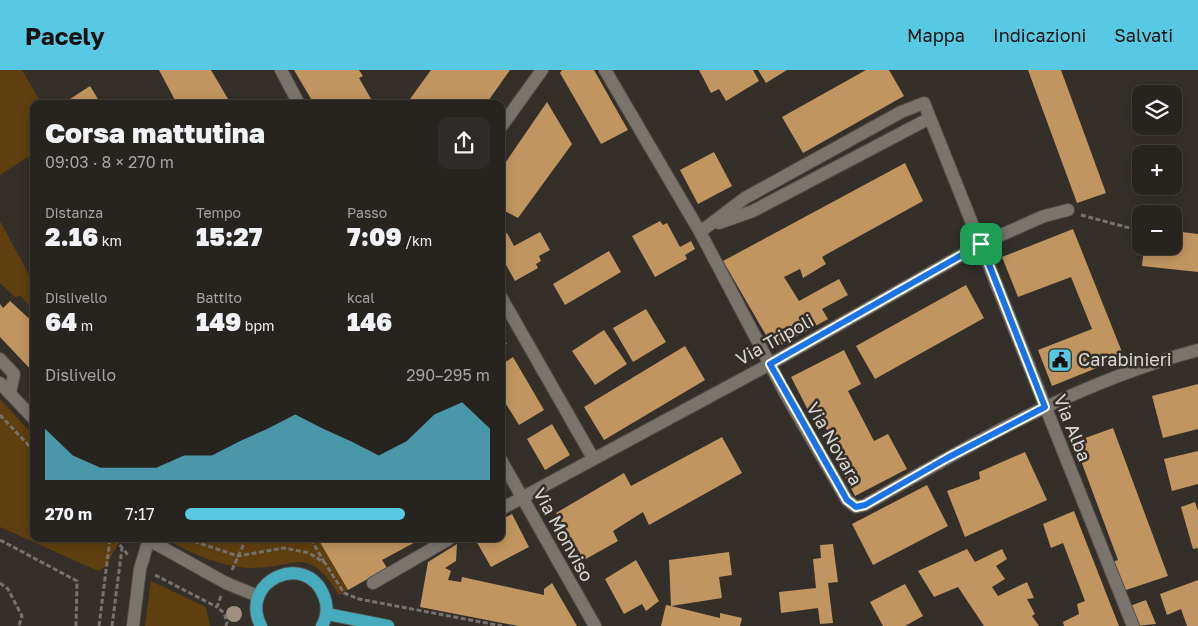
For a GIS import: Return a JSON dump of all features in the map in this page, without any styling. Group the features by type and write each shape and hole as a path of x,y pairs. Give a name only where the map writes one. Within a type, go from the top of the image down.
{"main road":[{"path":"261,626 256,615 258,596 272,579 293,573 304,575 313,580 321,589 325,599 327,614 322,626"},
{"path":"327,614 388,626"}],"street":[{"path":"281,70 297,100"},
{"path":"505,122 542,70"},
{"name":"Via Novara","path":"605,70 705,229 770,364 847,500 856,507 865,505 947,458 1045,407"},
{"name":"Via Alba","path":"705,229 745,198 901,112 924,103 1133,626"},
{"path":"705,229 753,211 930,118"},
{"name":"Via Tripoli","path":"505,507 770,364 981,244 1044,216 1068,210"},
{"path":"505,304 593,458"},
{"path":"1045,407 1086,388 1198,350"},
{"path":"0,359 14,374 10,393"},
{"path":"0,383 30,415"},
{"name":"Via Monviso","path":"505,467 595,626"},
{"path":"133,626 140,569 147,542"},
{"path":"153,542 226,583 258,596"},
{"path":"373,583 444,542"}],"path":[{"path":"1068,210 1132,228"},
{"path":"0,415 30,448"},
{"path":"0,540 77,581 76,626"},
{"path":"99,626 110,542"},
{"path":"117,542 140,569 152,573 217,607"},
{"path":"313,542 325,563"},
{"path":"112,626 122,548"},
{"path":"0,583 8,588 22,616 19,626"},
{"path":"359,598 502,626"}],"shaded area":[{"path":"0,70 22,70 40,100 30,100 30,156 0,175"},
{"path":"0,221 30,277 30,307 21,296 15,297 0,283"},
{"path":"0,399 30,432 30,540 0,527"},
{"path":"33,542 119,542 106,566 98,571"},
{"path":"172,542 320,542 348,590 339,595 328,579 318,569 309,564 300,562 266,567 239,567 207,559"},
{"path":"151,581 206,607 210,626 145,626"}],"building":[{"path":"159,70 211,70 229,100 175,100"},
{"path":"294,70 359,70 363,76 359,78 372,100 312,100"},
{"path":"431,70 510,70 489,100 410,99"},
{"path":"562,70 594,70 628,130 601,144 560,73"},
{"path":"699,70 753,70 759,81 726,101 719,89 711,93"},
{"path":"758,70 787,70 766,83"},
{"path":"866,70 889,70 904,96 803,153 782,117"},
{"path":"1028,70 1061,70 1106,193 1077,203"},
{"path":"90,86 99,100 70,100"},
{"path":"547,102 572,144 518,218 505,211 505,163"},
{"path":"714,152 732,186 698,204 680,170"},
{"path":"905,163 923,201 822,257 826,264 803,278 800,269 784,277 799,301 839,279 848,295 822,309 828,319 774,349 723,261"},
{"path":"660,221 663,225 667,223 680,247 691,241 695,249 685,255 687,259 655,277 632,236"},
{"path":"1073,229 1124,357 1052,386 1038,350 1092,329 1071,277 1018,297 1002,257"},
{"path":"540,232 550,250 539,256 541,261 536,264 538,268 515,281 505,263 505,234 507,233 514,246"},
{"path":"1182,232 1198,234 1198,272 1142,266 1143,255 1182,255"},
{"path":"609,251 621,272 565,305 553,284"},
{"path":"966,285 984,318 875,379 856,346"},
{"path":"10,301 30,319 30,369 0,337 0,304 3,308"},
{"path":"646,309 666,342 633,362 613,328"},
{"path":"604,330 627,364 595,385 572,351"},
{"path":"685,346 705,380 604,440 584,407"},
{"path":"844,350 861,384 848,391 874,441 888,434 907,469 855,496 841,469 846,467 817,411 810,414 791,377"},
{"path":"513,357 544,410 519,425 505,402 505,362"},
{"path":"1198,384 1198,429 1163,438 1152,396"},
{"path":"552,424 570,455 545,470 527,439"},
{"path":"1113,428 1168,576 1123,591 1112,562 1118,560 1074,442"},
{"path":"722,437 742,473 649,525 643,512 613,531 618,541 584,560 556,513 624,473 631,486"},
{"path":"1198,451 1198,484 1172,491 1164,459"},
{"path":"1025,452 1047,500 965,537 947,491 980,479 979,472"},
{"path":"927,485 948,526 873,565 852,524"},
{"path":"1195,502 1198,511 1198,548 1193,549 1181,507"},
{"path":"1074,511 1119,626 1064,626 1063,622 1079,614 1077,604 1085,601 1063,543 1051,548 1043,524"},
{"path":"512,514 529,547 491,567 477,542 505,542 505,518"},
{"path":"320,542 415,542 382,560 387,568 348,590"},
{"path":"457,544 456,561 445,568 451,571 448,580 461,582 462,577 544,595 544,589 552,583 577,626 518,626 420,607 428,562"},
{"path":"833,544 838,582 828,583 833,623 820,624 818,608 781,613 779,592 816,588 813,559 821,558 820,545"},
{"path":"967,549 975,562 1002,549 1007,559 996,566 1005,579 992,587 998,596 1027,582 1034,598 1027,599 1035,614 1032,616 1039,626 984,626 958,587 934,597 918,571"},
{"path":"729,552 732,575 719,577 722,598 671,606 669,560"},
{"path":"636,560 659,601 646,611 642,604 624,614 605,579"},
{"path":"1198,580 1198,626 1187,626 1181,609 1167,615 1160,594"},
{"path":"905,584 923,616 905,626 883,626 870,602"},
{"path":"1146,600 1156,624 1135,626 1127,607"},
{"path":"666,605 720,618 720,613 742,618 740,626 661,626"}],"place":[{"name":"Carabinieri","path":"1060,360"}],"route":[{"path":"981,244 1014,333 1045,407 947,458 865,505 856,507 847,500 770,364 981,244"}]}
